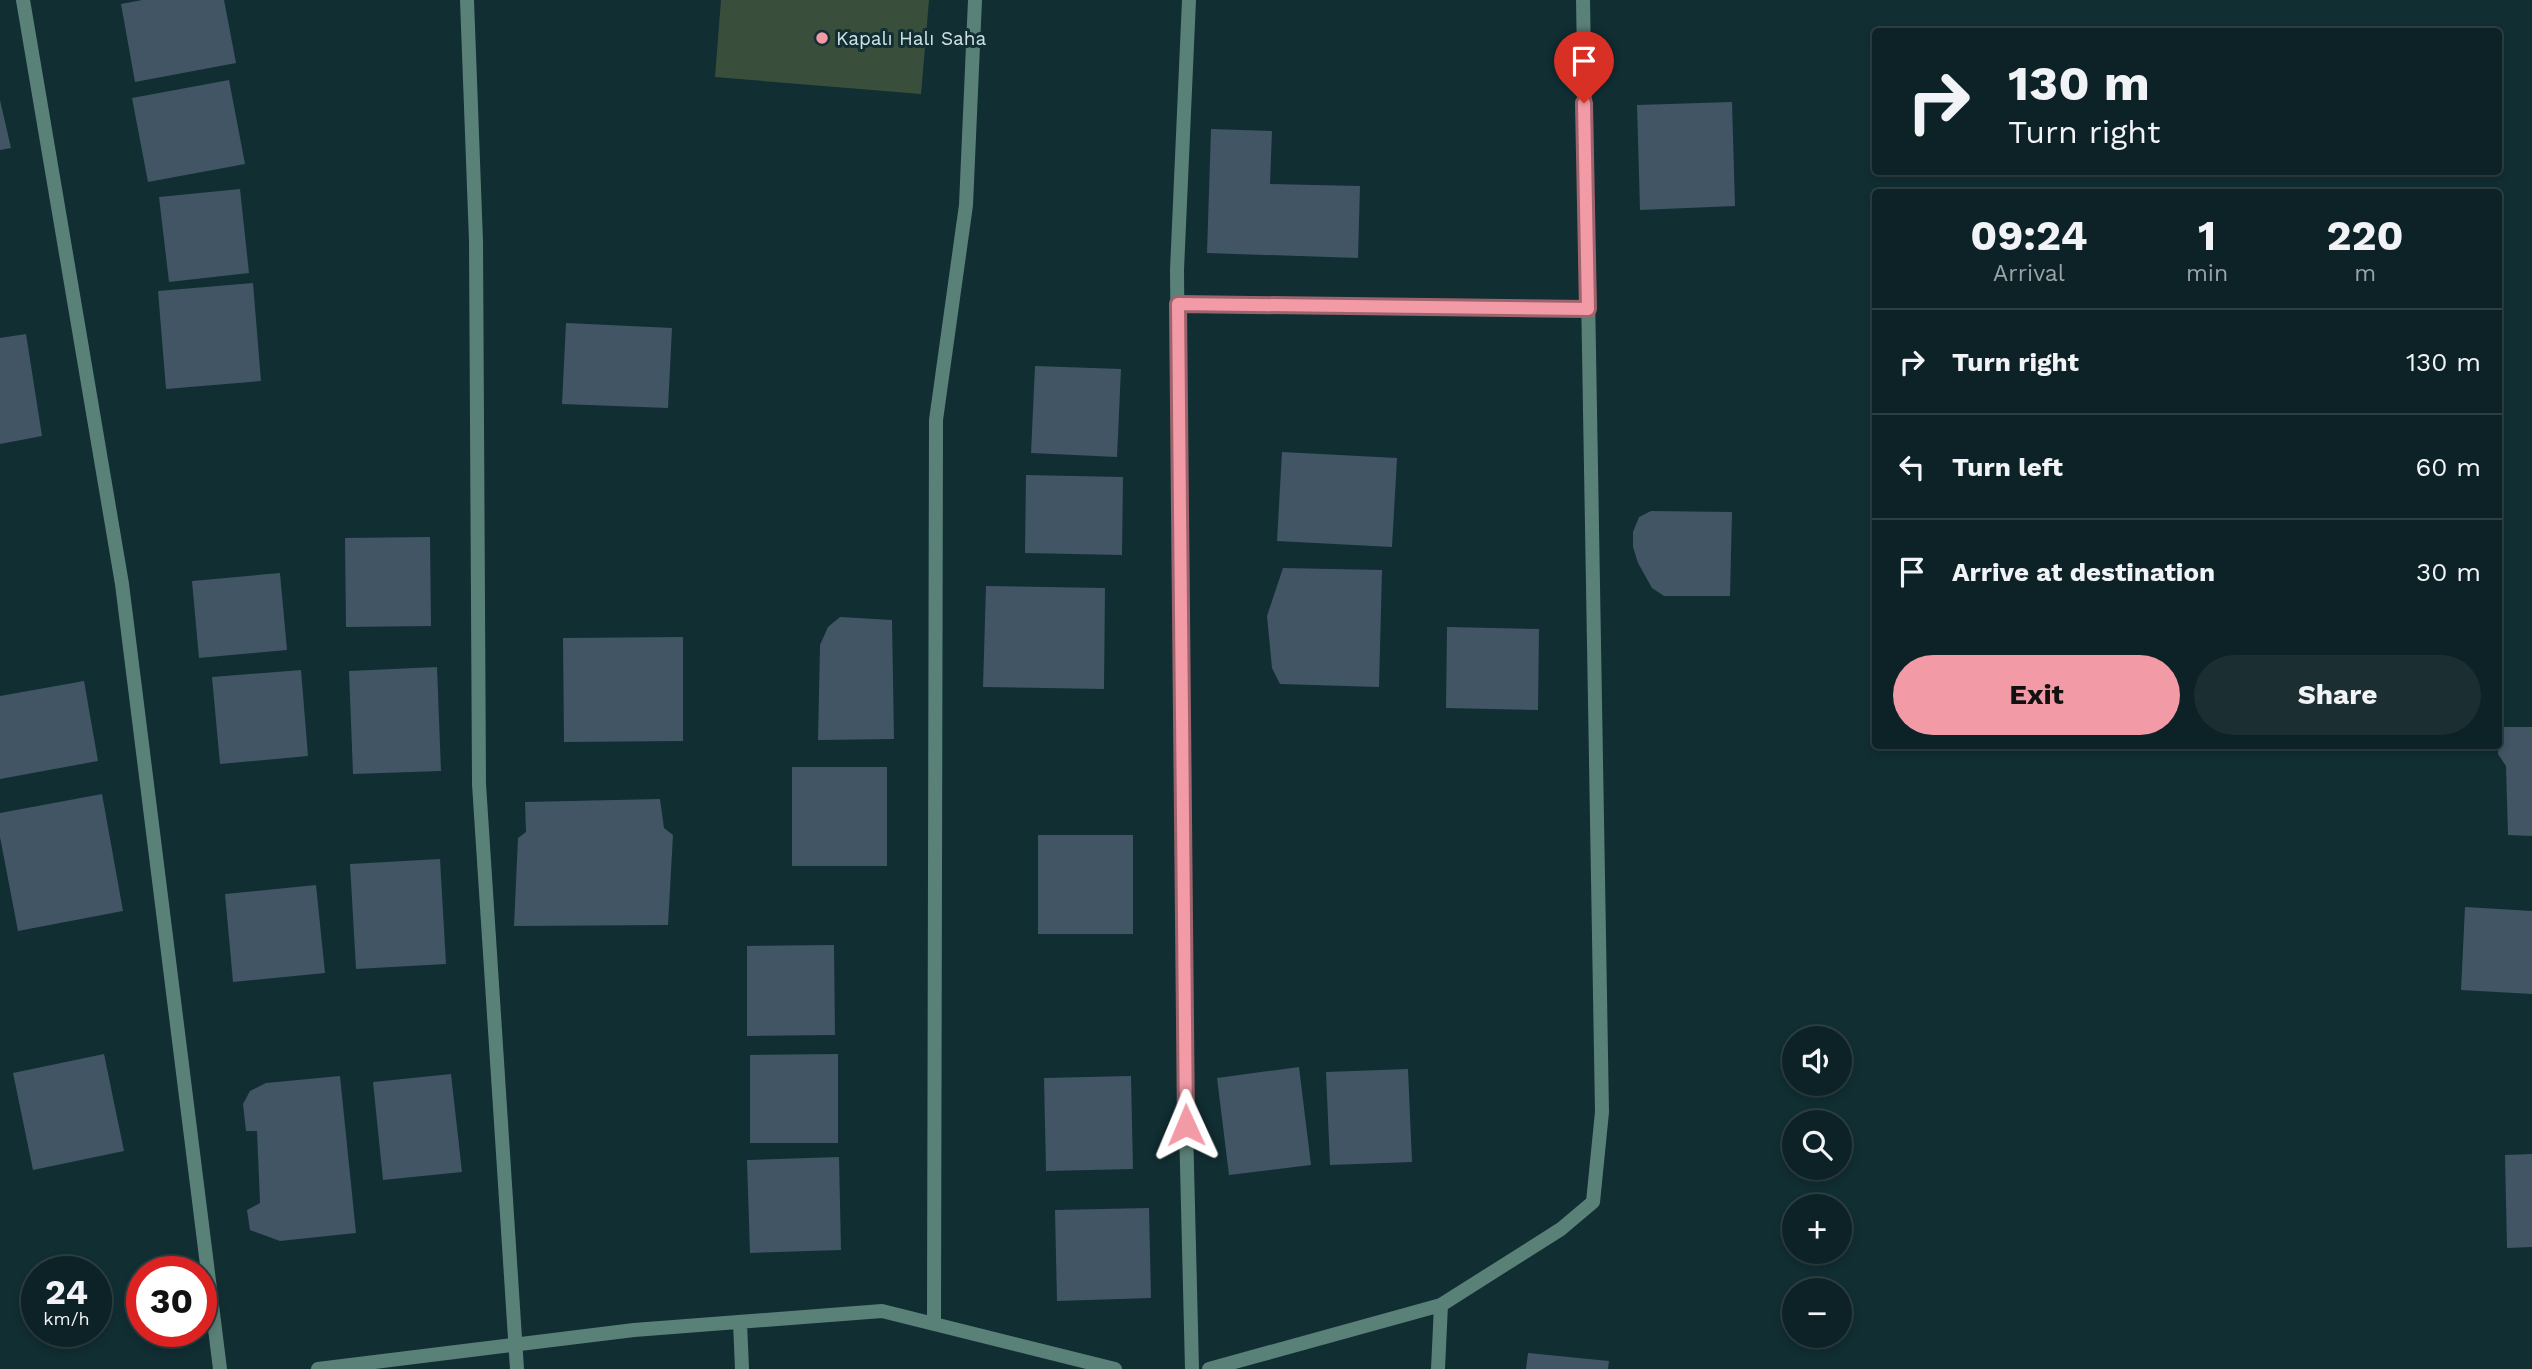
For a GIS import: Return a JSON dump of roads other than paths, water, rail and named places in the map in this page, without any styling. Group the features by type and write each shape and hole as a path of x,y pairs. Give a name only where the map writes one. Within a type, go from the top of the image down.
{"street":[{"path":"23,0 121,584 220,1369"},
{"path":"467,0 476,241 479,784 517,1369"},
{"path":"934,1324 936,420 966,205 975,0"},
{"path":"1189,0 1178,304 1184,1044 1192,1369"},
{"path":"1209,1369 1441,1305 1562,1229 1593,1202 1602,1112 1583,0"},
{"path":"1178,304 1588,309"},
{"path":"1438,1369 1441,1305"},
{"path":"318,1369 634,1330 882,1311 1115,1369"},
{"path":"740,1322 742,1369"}],"place":[{"name":"Kapalı Halı Saha","path":"822,38"}]}
